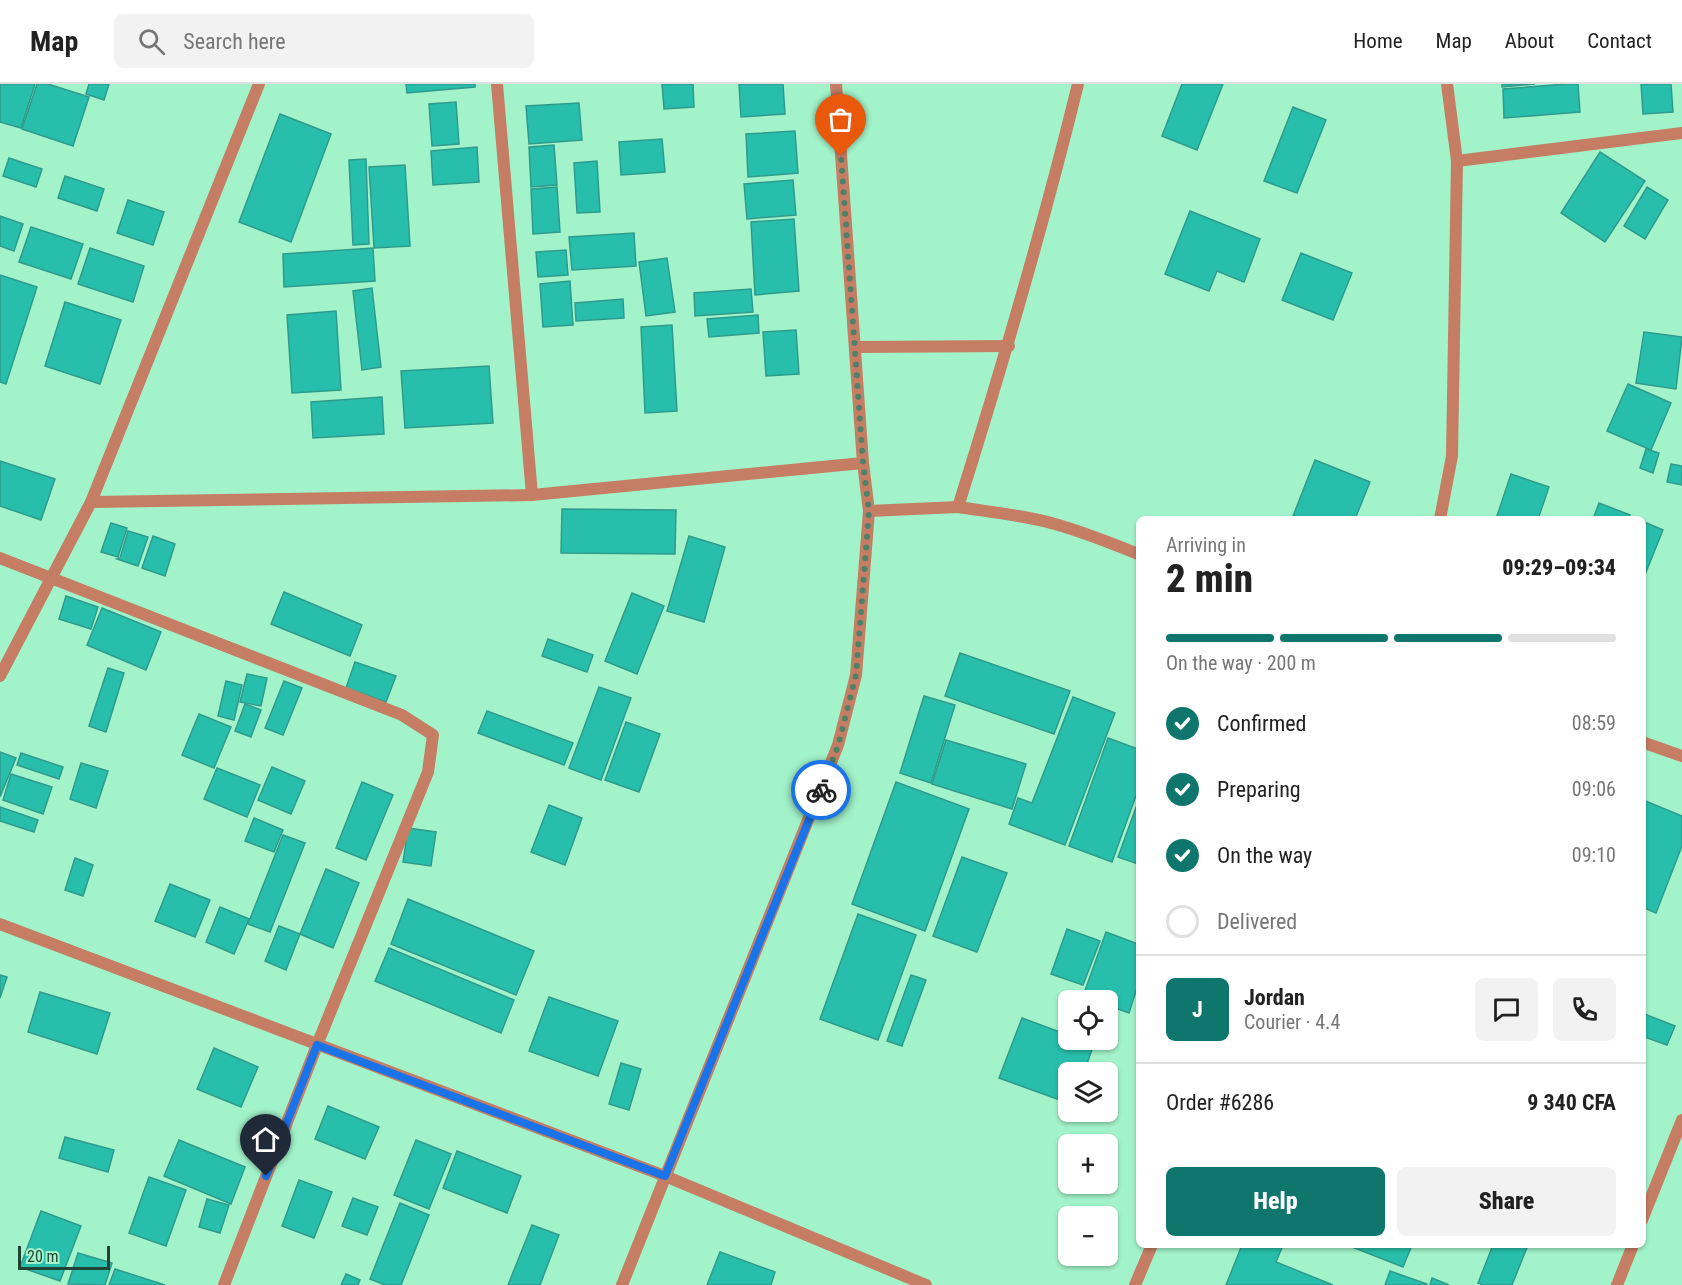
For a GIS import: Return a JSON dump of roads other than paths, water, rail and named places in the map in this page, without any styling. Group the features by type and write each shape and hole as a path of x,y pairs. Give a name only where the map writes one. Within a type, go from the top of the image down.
{"street":[{"path":"0,676 91,502 259,84"},
{"path":"497,84 532,495"},
{"path":"622,1285 838,746 856,675 869,511 863,463 836,84"},
{"path":"958,507 1009,346 1059,164 1078,84"},
{"path":"1441,516 1452,456 1457,161 1447,84"},
{"path":"1457,161 1682,133"},
{"path":"855,347 1009,346"},
{"path":"91,502 532,495 863,463"},
{"path":"869,511 958,507 1011,514 1053,523 1136,553"},
{"path":"0,558 402,715 433,735 428,772 317,1045 224,1285"},
{"path":"1646,743 1682,756"},
{"path":"0,924 665,1176 926,1285"},
{"path":"1646,1210 1682,1120"},
{"path":"1135,1285 1151,1248"},
{"path":"1617,1285 1632,1248"}]}
